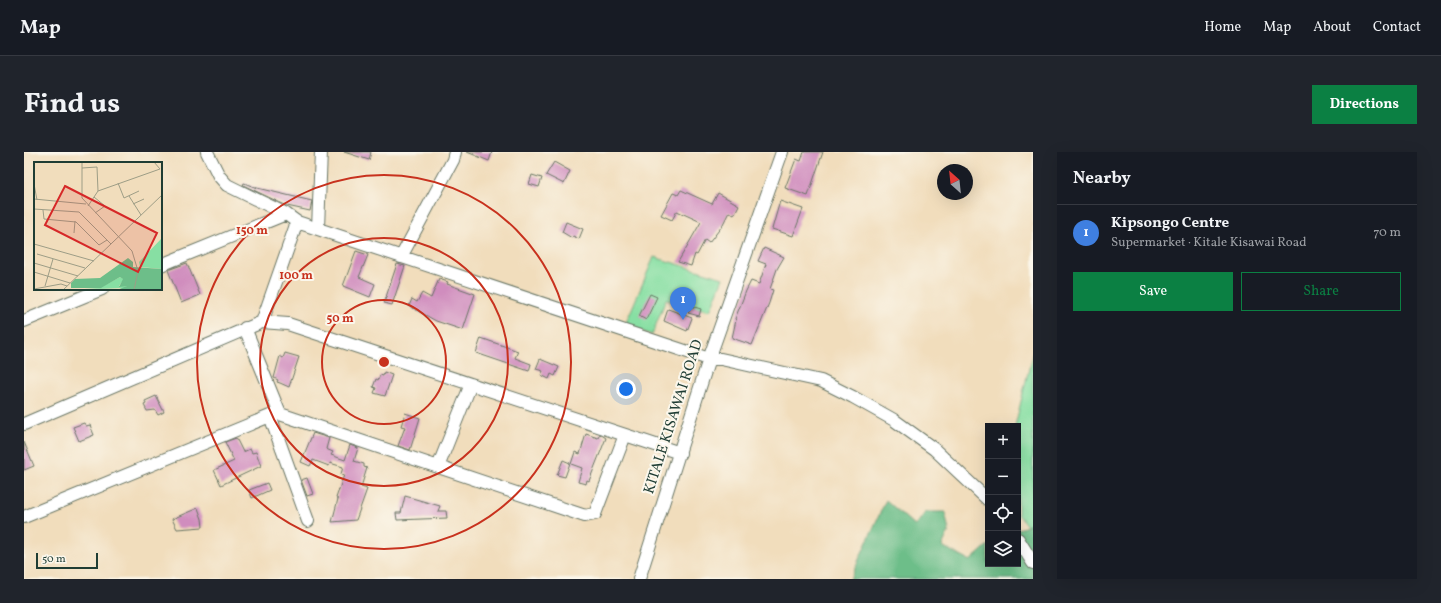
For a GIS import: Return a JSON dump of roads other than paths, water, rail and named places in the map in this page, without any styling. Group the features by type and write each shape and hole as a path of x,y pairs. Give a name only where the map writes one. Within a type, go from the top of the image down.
{"street":[{"path":"207,152 219,176 226,185 286,214 296,222 318,228 709,359 721,359 821,381 894,420 934,449 985,497"},
{"path":"318,228 321,152"},
{"path":"401,257 453,160 455,152"},
{"name":"KITALE KISAWAI ROAD","path":"639,579 709,359 782,152"},
{"path":"162,265 286,214"},
{"path":"262,322 296,222"},
{"path":"24,321 100,290"},
{"path":"24,424 262,322 288,324 680,453"},
{"path":"245,328 275,415 308,521"},
{"path":"438,467 471,384"},
{"path":"24,517 275,415 585,516 596,514 625,435"},
{"path":"1021,545 1033,564"}],"place":[{"name":"Kipsongo Centre","path":"683,320"}]}
